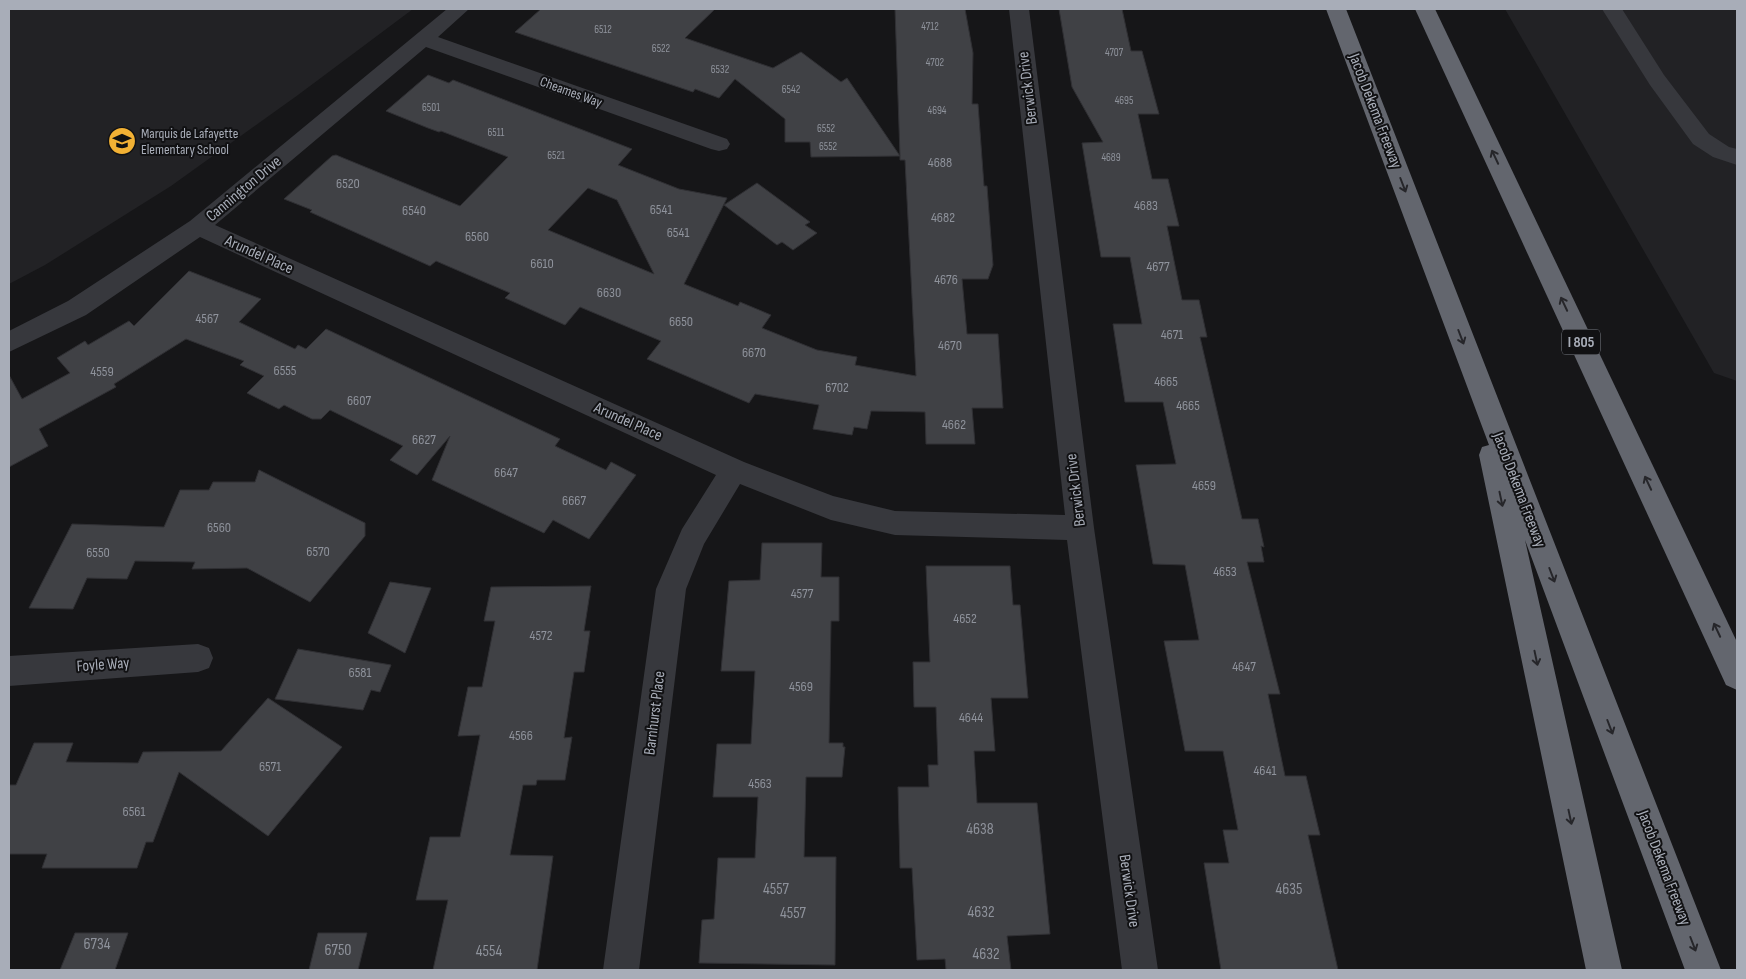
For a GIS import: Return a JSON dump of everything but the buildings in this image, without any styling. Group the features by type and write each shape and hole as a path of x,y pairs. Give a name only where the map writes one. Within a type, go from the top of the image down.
{"highway":[{"name":"Jacob Dekema Freeway","path":"1336,9 1703,970"},
{"name":"I 805","path":"1425,9 1737,675"},
{"path":"1472,366 1604,970"}],"street":[{"name":"Cannington Drive","path":"9,342 77,308 198,227 459,9"},
{"name":"Berwick Drive","path":"1019,9 1080,528 1140,970"},
{"path":"1612,9 1657,80 1701,140 1729,154 1737,179"},
{"name":"Cheames Way","path":"424,39 719,144"},
{"name":"Arundel Place","path":"198,227 734,470 831,508 895,523 1080,528"},
{"name":"Barnhurst Place","path":"621,970 671,589 692,538 734,470"},
{"name":"Foyle Way","path":"9,671 198,658"}],"shaded area":[{"name":"Marquis de Lafayette Elementary School","path":"9,9 413,9 298,95 171,186 45,265 9,284"},
{"path":"1505,9 1737,9 1737,381 1714,373"}],"place":[{"name":"Marquis de Lafayette Elementary School","path":"122,141"}]}
